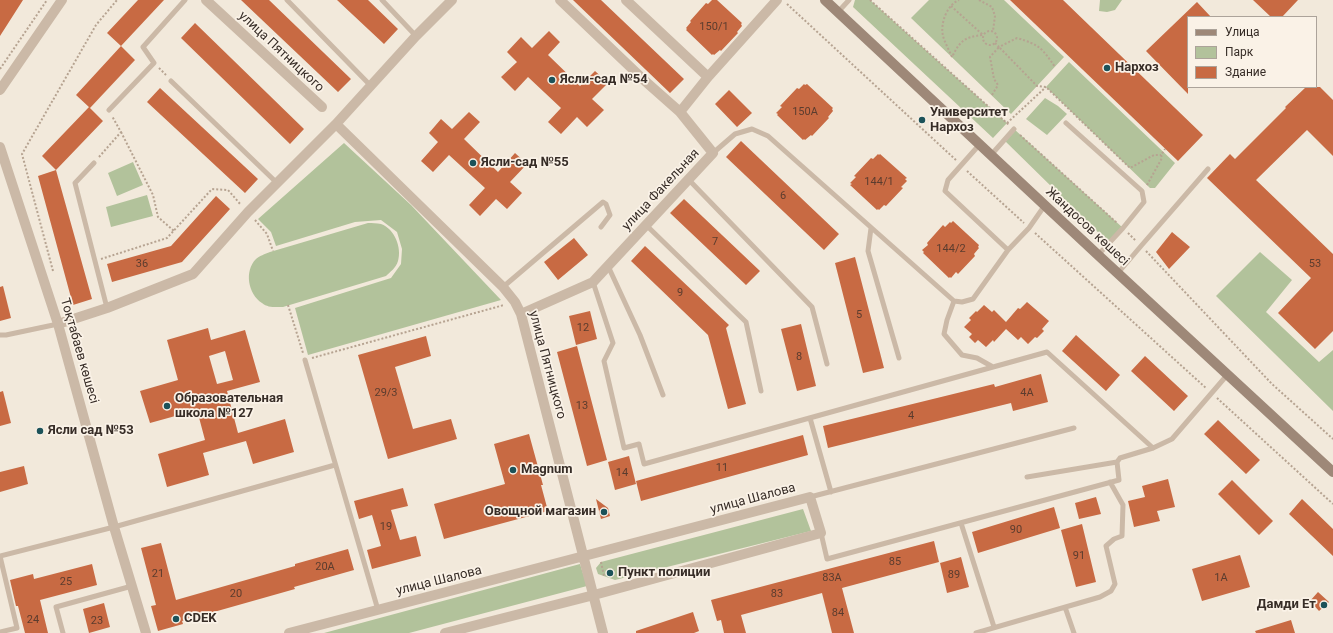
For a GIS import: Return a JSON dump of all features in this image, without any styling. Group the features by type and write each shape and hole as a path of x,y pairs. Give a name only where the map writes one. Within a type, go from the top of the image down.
{"main road":[{"name":"Жандосов көшесі","path":"825,0 1333,472"}],"street":[{"path":"0,90 62,0"},
{"name":"улица Пятницкого","path":"206,0 322,107"},
{"path":"58,324 107,308 193,274 248,212 336,124 416,36 452,0"},
{"name":"улица Факельная","path":"521,314 593,282 713,153 680,112 645,81 560,0"},
{"path":"626,0 708,77"},
{"path":"680,112 708,77 777,0"},
{"name":"улица Пятницкого","path":"336,124 503,287 515,302 521,314 603,633"},
{"name":"Тоқтабаев көшесі","path":"0,148 58,324 114,527 146,633"},
{"name":"улица Шалова","path":"289,633 810,497 821,533"},
{"path":"445,633 594,595 821,533"}],"lane":[{"path":"109,110 154,63 143,47 185,0"},
{"path":"286,0 371,86"},
{"path":"382,0 416,36"},
{"path":"838,12 848,0"},
{"path":"171,81 277,183"},
{"path":"1066,123 1142,191 1144,202 1098,255"},
{"path":"713,153 735,134 752,129 768,136 954,301 962,302 973,299 1008,250 1029,228 1045,205"},
{"path":"991,155 1014,129"},
{"path":"980,144 948,180 945,191 1008,250"},
{"path":"94,163 75,182 107,308"},
{"path":"1118,273 1208,169"},
{"path":"689,180 812,307 827,364"},
{"path":"503,287 603,202 606,204 610,215 601,227"},
{"path":"646,225 746,322 761,391"},
{"path":"871,228 868,251 900,358"},
{"path":"608,266 640,335 663,395"},
{"path":"593,282 613,342 604,361 624,448 639,444 644,464 1047,352 1153,448"},
{"path":"954,301 946,320 944,334 962,354 977,358 993,367"},
{"path":"0,336 58,324"},
{"path":"305,360 378,610"},
{"path":"1027,477 1117,462 1120,458 1153,448 1172,439 1228,374"},
{"path":"810,418 830,492"},
{"path":"810,497 1074,428"},
{"path":"821,533 827,559 1119,480 1117,462"},
{"path":"0,632 18,630 0,556 114,527 336,464"},
{"path":"976,633 1100,597 1111,591 1115,584 1106,546 1114,539 1122,536 1123,505 1110,482"},
{"path":"961,523 994,627"},
{"path":"63,633 56,607 132,586"},
{"path":"1065,607 1074,633"}],"path":[{"path":"0,69 47,0"},
{"path":"54,276 22,154 96,25 117,0"},
{"path":"783,0 1029,228 1333,504"},
{"path":"870,0 1123,228 1272,384 1333,439"},
{"path":"959,0 954,2 946,15 943,34 952,57 958,45 963,40 972,36 983,35 986,32 993,31"},
{"path":"979,0 992,7 995,16 993,31 997,36 995,43"},
{"path":"951,6 983,35 983,40 986,44 991,45 995,43"},
{"path":"992,96 998,85 994,79 990,57 999,47 1017,38 1033,43 1044,51 1055,67"},
{"path":"995,43 1037,86 1046,87 1130,168 1154,155 1161,155"},
{"path":"154,63 171,81"},
{"path":"1006,123 1046,87"},
{"path":"109,110 153,194 158,217 174,231"},
{"path":"94,163 121,132"},
{"path":"1147,185 1162,158 1161,155 1165,149"},
{"path":"95,261 168,238 212,189 228,190 267,234 273,251"},
{"path":"288,305 305,360 515,302"},
{"path":"601,562 604,576"}],"green space":[{"path":"855,0 870,0 1007,123 993,138 853,7"},
{"path":"929,0 1004,0 1064,57 1011,114 911,18"},
{"path":"1100,0 1122,0 1115,10 1107,12 1099,11"},
{"path":"1069,62 1175,163 1155,188 1150,188 1046,87"},
{"path":"1045,98 1067,114 1047,135 1026,119"},
{"path":"1014,129 1123,228 1109,243 1004,140"},
{"path":"344,143 411,205 501,300 308,355 295,308 391,278 401,264 402,249 397,232 381,220 355,222 276,246 271,232 258,219"},
{"path":"133,162 143,185 117,196 108,173"},
{"path":"147,195 153,216 111,227 106,207"},
{"path":"368,223 386,226 394,234 398,245 398,261 394,268 386,276 283,307 267,306 253,294 249,282 249,276 252,264 259,257 270,252"},
{"path":"1260,252 1292,280 1266,312 1319,362 1333,350 1333,411 1216,296"},
{"path":"803,509 811,531 615,580 598,574 596,568 601,562"},
{"path":"580,564 587,586 409,633 324,633"}],"building":[{"path":"0,0 23,0 0,36"},
{"path":"138,0 164,0 121,46 107,33"},
{"path":"241,0 269,0 351,79 338,92"},
{"path":"337,0 368,0 398,29 384,44"},
{"path":"573,0 601,0 684,79 670,93"},
{"path":"712,0 717,0 742,23 742,26 737,32 738,33 721,51 720,50 714,55 712,55 686,30 691,22 690,21 706,3 708,4"},
{"name":"Нархоз","path":"1010,0 1063,0 1203,135 1178,161"},
{"path":"1253,0 1298,0 1283,16 1270,16"},
{"path":"1197,2 1210,16 1187,16 1188,94 1146,51"},
{"path":"195,23 304,129 290,144 181,38"},
{"name":"Ясли-сад №54","path":"549,31 560,42 548,55 580,86 595,71 608,83 592,99 604,110 587,127 577,117 561,134 548,122 561,108 528,77 515,91 501,77 517,62 507,52 521,37 532,48"},
{"path":"121,46 135,60 90,108 76,95"},
{"path":"804,84 807,84 833,108 833,111 828,117 829,118 812,136 811,135 803,140 776,113 782,107 780,106 797,88 799,89"},
{"path":"1320,87 1333,100 1333,156 1307,130 1256,180 1333,254 1333,331 1315,349 1278,313 1311,278 1207,178 1230,154 1235,159 1286,108 1285,107 1305,88"},
{"path":"160,88 258,179 245,193 147,102"},
{"path":"729,90 752,113 737,127 715,104"},
{"path":"89,107 103,121 56,170 42,156"},
{"name":"Ясли-сад №55","path":"469,112 480,122 464,139 498,172 515,153 527,164 510,182 522,193 507,209 496,199 480,216 469,205 485,188 449,155 433,172 421,161 438,142 429,133 441,119 452,129"},
{"path":"741,141 839,234 824,250 726,157"},
{"path":"880,154 907,178 905,179 907,181 901,187 903,188 886,206 884,205 877,210 850,185 852,184 850,183 856,177 854,176 871,158 873,159"},
{"path":"56,170 92,299 73,305 38,176"},
{"path":"216,196 230,209 182,262 112,282 107,264 171,246"},
{"path":"684,199 760,271 746,285 670,213"},
{"path":"953,221 979,245 979,248 974,254 975,256 958,274 956,272 951,278 949,278 923,253 924,252 922,250 928,245 927,243 943,225 945,227"},
{"path":"1172,232 1190,247 1169,269 1156,252"},
{"path":"574,238 588,255 558,280 544,262"},
{"path":"645,246 729,325 726,328 746,404 728,409 708,335 631,261"},
{"path":"855,257 884,368 863,373 835,263"},
{"path":"3,286 11,318 0,321 0,287"},
{"path":"1027,302 1049,321 1042,329 1044,331 1028,344 1021,337 1018,340 1006,329 994,342 993,340 986,347 978,340 975,343 969,337 972,334 964,327 971,320 969,318 984,305 992,312 994,310 1006,322 1018,308 1020,309"},
{"path":"590,311 597,339 576,345 569,316"},
{"path":"801,324 816,386 797,391 781,329"},
{"name":"Образовательная школа №127","path":"208,328 211,340 245,330 260,382 227,391 238,433 285,419 294,452 253,464 246,441 203,453 209,475 167,487 158,454 205,440 197,410 150,423 140,391 178,380 167,340","holes":["225,351 233,380 217,384 209,356"]},
{"path":"1076,335 1120,375 1106,391 1062,351"},
{"path":"426,336 431,356 395,367 413,429 451,419 457,439 388,459 358,355"},
{"path":"577,346 607,460 587,466 557,352"},
{"path":"1145,356 1188,396 1174,411 1131,371"},
{"path":"1041,374 1048,402 1013,411 1011,403 828,448 823,426 994,384 995,387"},
{"path":"3,391 11,423 0,426 0,392"},
{"path":"1218,420 1260,460 1246,474 1204,434"},
{"path":"529,434 543,485 541,485 548,511 444,539 434,504 505,484 494,444"},
{"path":"803,435 808,455 641,501 636,481"},
{"path":"629,456 636,484 615,490 608,462"},
{"path":"24,466 28,484 0,492 0,472"},
{"path":"1168,479 1175,507 1157,511 1160,521 1134,527 1128,501 1145,497 1142,486"},
{"path":"1232,480 1273,521 1259,535 1218,494"},
{"path":"403,488 408,506 391,510 400,540 416,536 421,556 372,569 367,550 381,546 372,515 359,519 354,501"},
{"path":"1096,497 1101,514 1079,519 1075,503"},
{"name":"Овощной магазин","path":"596,499 608,508 610,516 601,519"},
{"path":"1302,499 1333,529 1333,556 1289,514"},
{"path":"1054,507 1060,528 978,553 972,532"},
{"path":"1082,524 1096,582 1076,587 1061,530"},
{"path":"934,541 939,562 842,588 854,633 832,633 822,593 741,615 746,633 724,633 721,620 717,621 711,600"},
{"path":"161,543 176,600 295,566 295,564 348,549 354,570 294,587 295,589 182,621 183,624 158,631 151,606 156,605 141,548"},
{"path":"1240,555 1250,587 1202,601 1192,569"},
{"path":"961,557 969,587 947,593 940,563"},
{"path":"92,564 97,585 40,600 48,633 25,633 18,606 16,606 10,580 33,574 34,579"},
{"path":"1318,592 1329,602 1319,611 1310,601"},
{"path":"104,603 110,627 89,633 83,609"},
{"path":"693,612 699,631 694,633 636,633 636,631"},
{"path":"1291,620 1295,633 1256,633 1255,631"}],"place":[{"name":"Нархоз","path":"1107,68"},
{"name":"Ясли-сад №54","path":"552,80"},
{"name":"Университет Нархоз","path":"922,120"},
{"name":"Ясли-сад №55","path":"473,163"},
{"name":"Образовательная школа №127","path":"167,406"},
{"name":"Ясли сад №53","path":"40,431"},
{"name":"Magnum","path":"513,470"},
{"name":"Овощной магазин","path":"604,512"},
{"name":"Пункт полиции","path":"610,573"},
{"name":"Дамди Ет","path":"1324,605"},
{"name":"CDEK","path":"176,619"}]}
